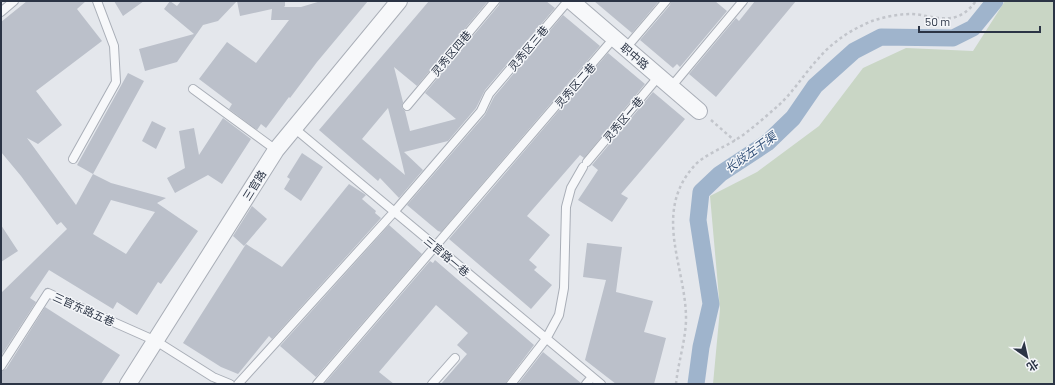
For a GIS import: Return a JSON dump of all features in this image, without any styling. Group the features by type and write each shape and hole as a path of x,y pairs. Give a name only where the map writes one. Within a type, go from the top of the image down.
{"street":[{"name":"三官路","path":"128,384 276,150 399,1"},
{"name":"职中路","path":"569,1 699,111"}],"lane":[{"path":"1,12 14,1"},
{"path":"73,159 116,82 114,46 97,1"},
{"name":"灵秀区四巷","path":"407,106 495,1"},
{"name":"灵秀区三巷","path":"238,384 394,212 481,111 489,94 569,1"},
{"name":"灵秀区二巷","path":"317,384 535,131 620,43 666,1"},
{"path":"671,87 743,1"},
{"name":"灵秀区一巷","path":"511,384 546,339 559,315 564,288 566,207 571,188 585,165 659,76"},
{"path":"193,89 276,150"},
{"name":"三官路一巷","path":"294,128 601,384"},
{"name":"三官东路五巷","path":"1,366 48,293 156,341"},
{"path":"156,341 213,377 230,384"},
{"path":"432,384 455,358"},
{"path":"586,384 592,376"}],"path":[{"path":"676,384 684,342 686,322 685,305 674,247 674,208 682,184 696,163 735,141 779,105 818,58 833,44 853,30 872,21 905,14 945,20 959,16 970,9 976,1"},
{"path":"699,111 735,141"}],"green space":[{"path":"1005,1 1054,1 1054,384 713,384 720,309 710,196 757,172 819,126 863,68 906,48 973,51"}],"building":[{"path":"27,1 86,1 77,9 102,41 36,91 62,125 38,144 27,138 76,205 93,174 111,183 166,198 157,203 198,231 161,284 158,282 137,315 117,302 113,309 49,270 30,298 36,302 1,356 1,293 67,229 61,222 57,225 21,176 1,152 1,22","holes":["111,200 155,212 126,254 93,234"]},
{"path":"114,1 144,1 123,16"},
{"path":"170,1 177,6 181,1 237,1 218,21 203,25 177,62 145,71 139,49 194,34 164,9"},
{"path":"237,1 285,1 284,7 301,7 321,1 368,1 317,62 266,128 261,124 257,130 229,109 232,104 199,79 227,42 256,63 289,20 271,20 272,9 240,16"},
{"path":"429,1 488,1 417,86 394,67 403,102 402,108 405,111 410,131 456,119 425,93 499,5 500,1 546,1 555,8 485,90 476,108 448,141 404,152 423,170 399,198 380,178 378,181 319,130","holes":["388,108 405,175 362,139"]},
{"path":"594,1 659,1 632,33"},
{"path":"671,1 715,1 727,11 680,67 677,64 673,68 640,40 670,5"},
{"path":"755,1 796,1 716,97 689,74 736,18 739,21"},
{"path":"563,15 600,46 441,232 438,231 407,205 485,115 494,97"},
{"path":"608,53 645,84 584,158 580,155 527,216 550,235 529,260 537,267 534,270 552,285 531,309 449,239"},
{"path":"128,73 144,81 93,174 77,165"},
{"path":"653,92 685,119 621,194 628,198 612,222 578,200 598,170 592,165"},
{"path":"223,118 251,139 222,184 208,175 175,193 167,178 185,168 179,131 194,128 199,155"},
{"path":"152,121 166,128 156,149 142,141"},
{"path":"302,153 323,167 301,201 284,189 290,179 287,177"},
{"path":"349,184 366,195 362,199 376,211 375,213 381,218 272,339 269,336 238,374 221,367 183,343 246,244 282,267"},
{"path":"252,206 267,219 244,246 233,236"},
{"path":"1,225 18,251 1,262"},
{"path":"389,225 422,254 316,377 280,346"},
{"path":"587,243 622,247 616,292 653,301 644,332 666,338 654,384 616,384 585,360 606,280 583,277"},
{"path":"435,260 534,345 506,384 441,384 467,354 457,345 468,333 436,305 379,372 394,384 324,384 430,261 433,263"},
{"path":"45,307 120,355 101,384 1,384 1,371 6,369"},
{"path":"543,352 581,383 581,384 518,384"}],"waterway":[{"name":"长歧左干渠","path":"696,384 701,347 711,304 698,220 701,192 720,174 767,143 793,118 815,86 854,51 881,37 953,38 973,28 995,1"}]}
